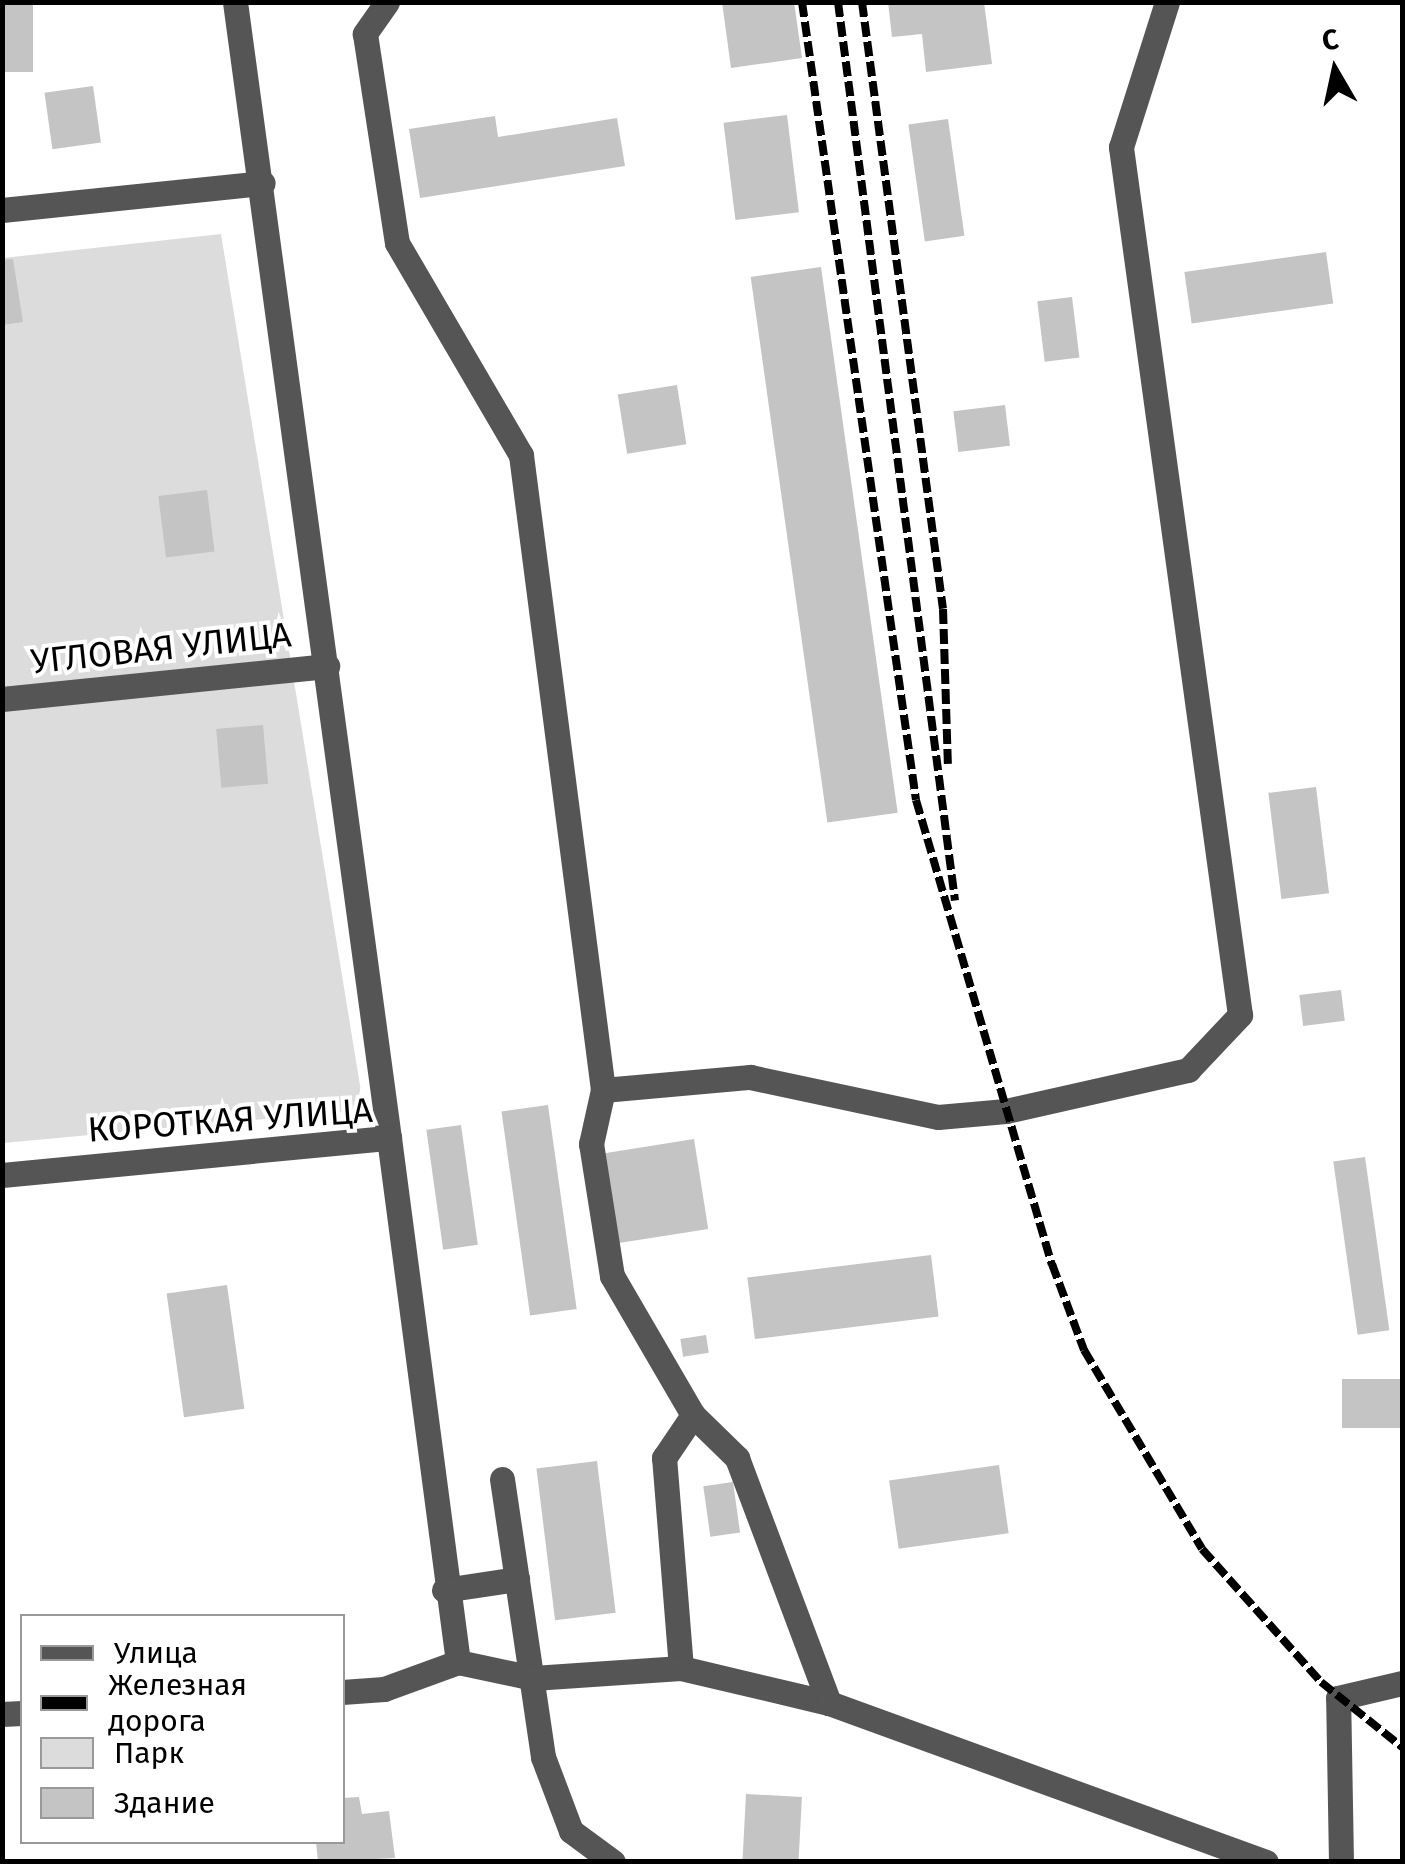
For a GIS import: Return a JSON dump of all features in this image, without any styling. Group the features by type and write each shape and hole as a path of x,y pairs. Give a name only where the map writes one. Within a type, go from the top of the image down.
{"street":[{"path":"234,2 263,183 389,1138"},
{"path":"387,2 365,34 397,243 520,455 603,1090 592,1144 612,1276 692,1415 737,1458 829,1702"},
{"path":"603,1090 750,1077 938,1117 1006,1112 1188,1070 1240,1015 1121,147 1167,2"},
{"path":"2,210 263,183"},
{"name":"УГЛОВАЯ УЛИЦА","path":"2,699 327,666"},
{"name":"КОРОТКАЯ УЛИЦА","path":"2,1174 389,1138 444,1590 458,1662"},
{"path":"681,1668 664,1458 692,1415"},
{"path":"502,1480 544,1757 571,1831 612,1862"},
{"path":"444,1590 517,1579"},
{"path":"345,1692 384,1690 458,1662 533,1678 681,1668 829,1702 1266,1862"},
{"path":"1341,1862 1338,1698 1402,1684"}],"green space":[{"path":"221,234 364,1110 3,1143 3,258"}],"building":[{"path":"2,2 33,2 33,72 2,72"},
{"path":"722,2 794,2 802,58 731,68"},
{"path":"888,2 984,2 992,64 926,72 922,34 892,37"},
{"path":"93,86 101,142 52,149 44,93"},
{"path":"787,115 799,212 735,220 723,123"},
{"path":"495,116 498,137 617,118 625,166 420,198 409,129"},
{"path":"948,119 964,236 925,241 908,125"},
{"path":"1326,252 1333,303 1192,323 1184,272"},
{"path":"13,259 23,322 2,325 2,260"},
{"path":"821,267 898,813 827,823 751,277"},
{"path":"1072,297 1079,358 1045,362 1037,301"},
{"path":"677,385 686,444 627,454 618,394"},
{"path":"1005,405 1010,446 958,452 953,411"},
{"path":"207,490 215,552 166,558 158,496"},
{"path":"263,725 268,784 221,788 216,729"},
{"path":"1316,787 1329,893 1281,899 1268,793"},
{"path":"1341,990 1345,1021 1303,1026 1299,995"},
{"path":"548,1105 577,1309 530,1316 501,1112"},
{"path":"461,1125 478,1245 443,1250 426,1130"},
{"path":"694,1139 708,1229 617,1243 603,1153"},
{"path":"1365,1157 1389,1330 1358,1335 1333,1161"},
{"path":"931,1255 939,1317 755,1339 747,1278"},
{"path":"227,1285 244,1409 184,1417 167,1293"},
{"path":"706,1335 709,1353 683,1357 680,1339"},
{"path":"1342,1379 1402,1379 1402,1428 1342,1428"},
{"path":"597,1461 616,1613 555,1620 536,1468"},
{"path":"999,1465 1009,1533 899,1549 889,1480"},
{"path":"733,1482 740,1533 710,1537 703,1486"},
{"path":"746,1794 802,1797 799,1862 742,1862"},
{"path":"359,1797 362,1814 389,1811 395,1858 318,1862 316,1844 345,1844 345,1798"}],"railway":[{"path":"802,2 916,800 1052,1264 1084,1350 1202,1549 1321,1682 1402,1747"},
{"path":"838,2 955,900"},
{"path":"862,2 943,609 948,764"}]}
